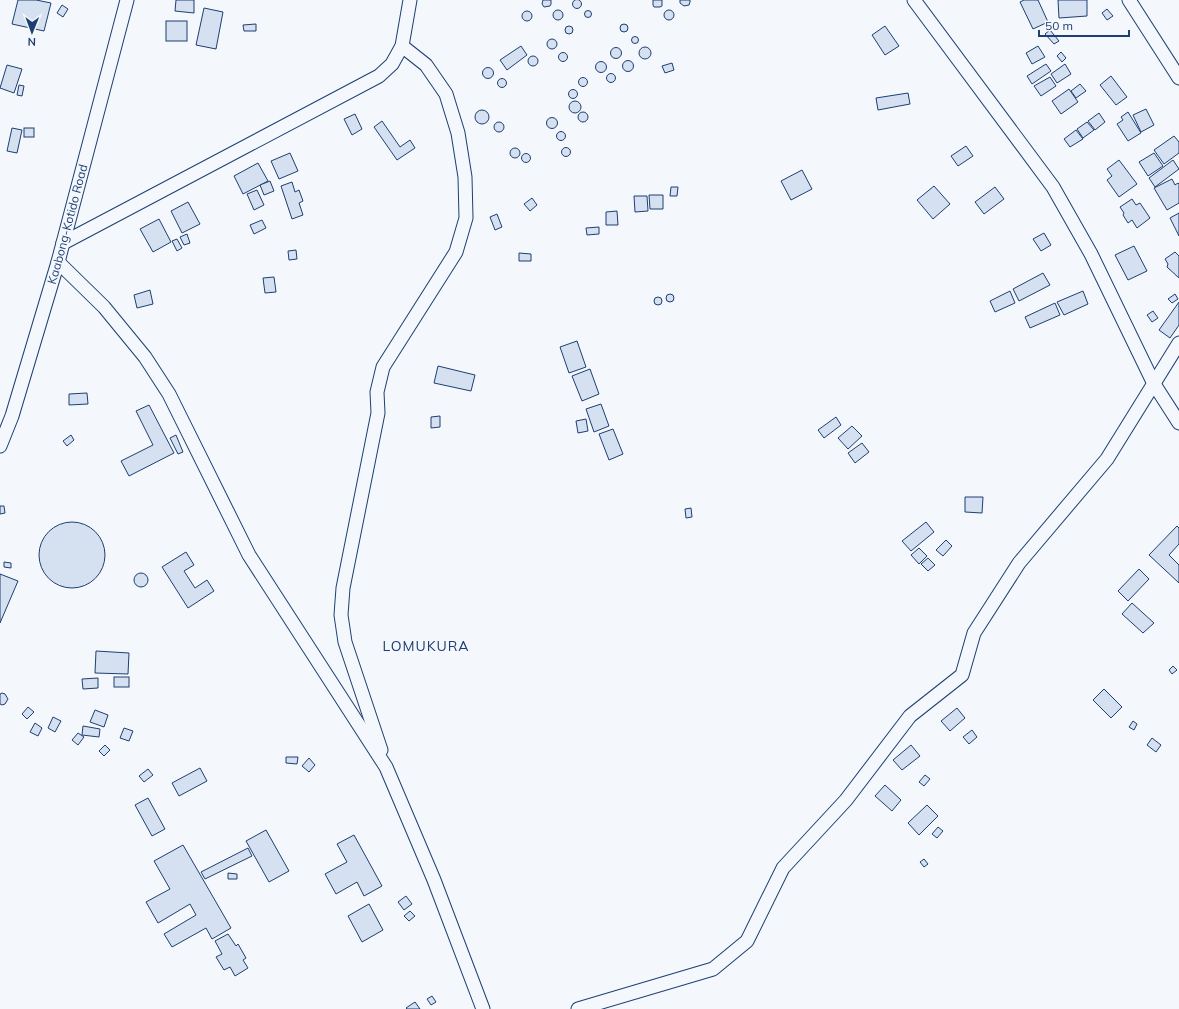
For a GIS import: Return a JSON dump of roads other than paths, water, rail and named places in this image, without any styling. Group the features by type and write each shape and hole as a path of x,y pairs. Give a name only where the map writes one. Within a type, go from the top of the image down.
{"street":[{"name":"Kaabong-Kotido Road","path":"0,446 12,416 58,262 127,0"},
{"path":"62,243 379,76 392,64 402,46 410,0"},
{"path":"914,0 1053,187 1091,254 1154,384 1179,423"},
{"path":"1129,0 1179,78"},
{"path":"402,46 426,65 446,94 458,133 465,177 466,218 456,252 384,367 377,392 378,413 343,588 341,615 345,642 386,767 434,880 483,1009"},
{"path":"58,262 104,307 145,357 157,375 169,394 249,555 386,767"},
{"path":"578,1009 713,969 747,941 783,868 846,800 910,716 962,675 974,633 978,626 1019,564 1107,459 1179,343"}],"district":[{"name":"LOMUKURA","path":"426,646"}]}
